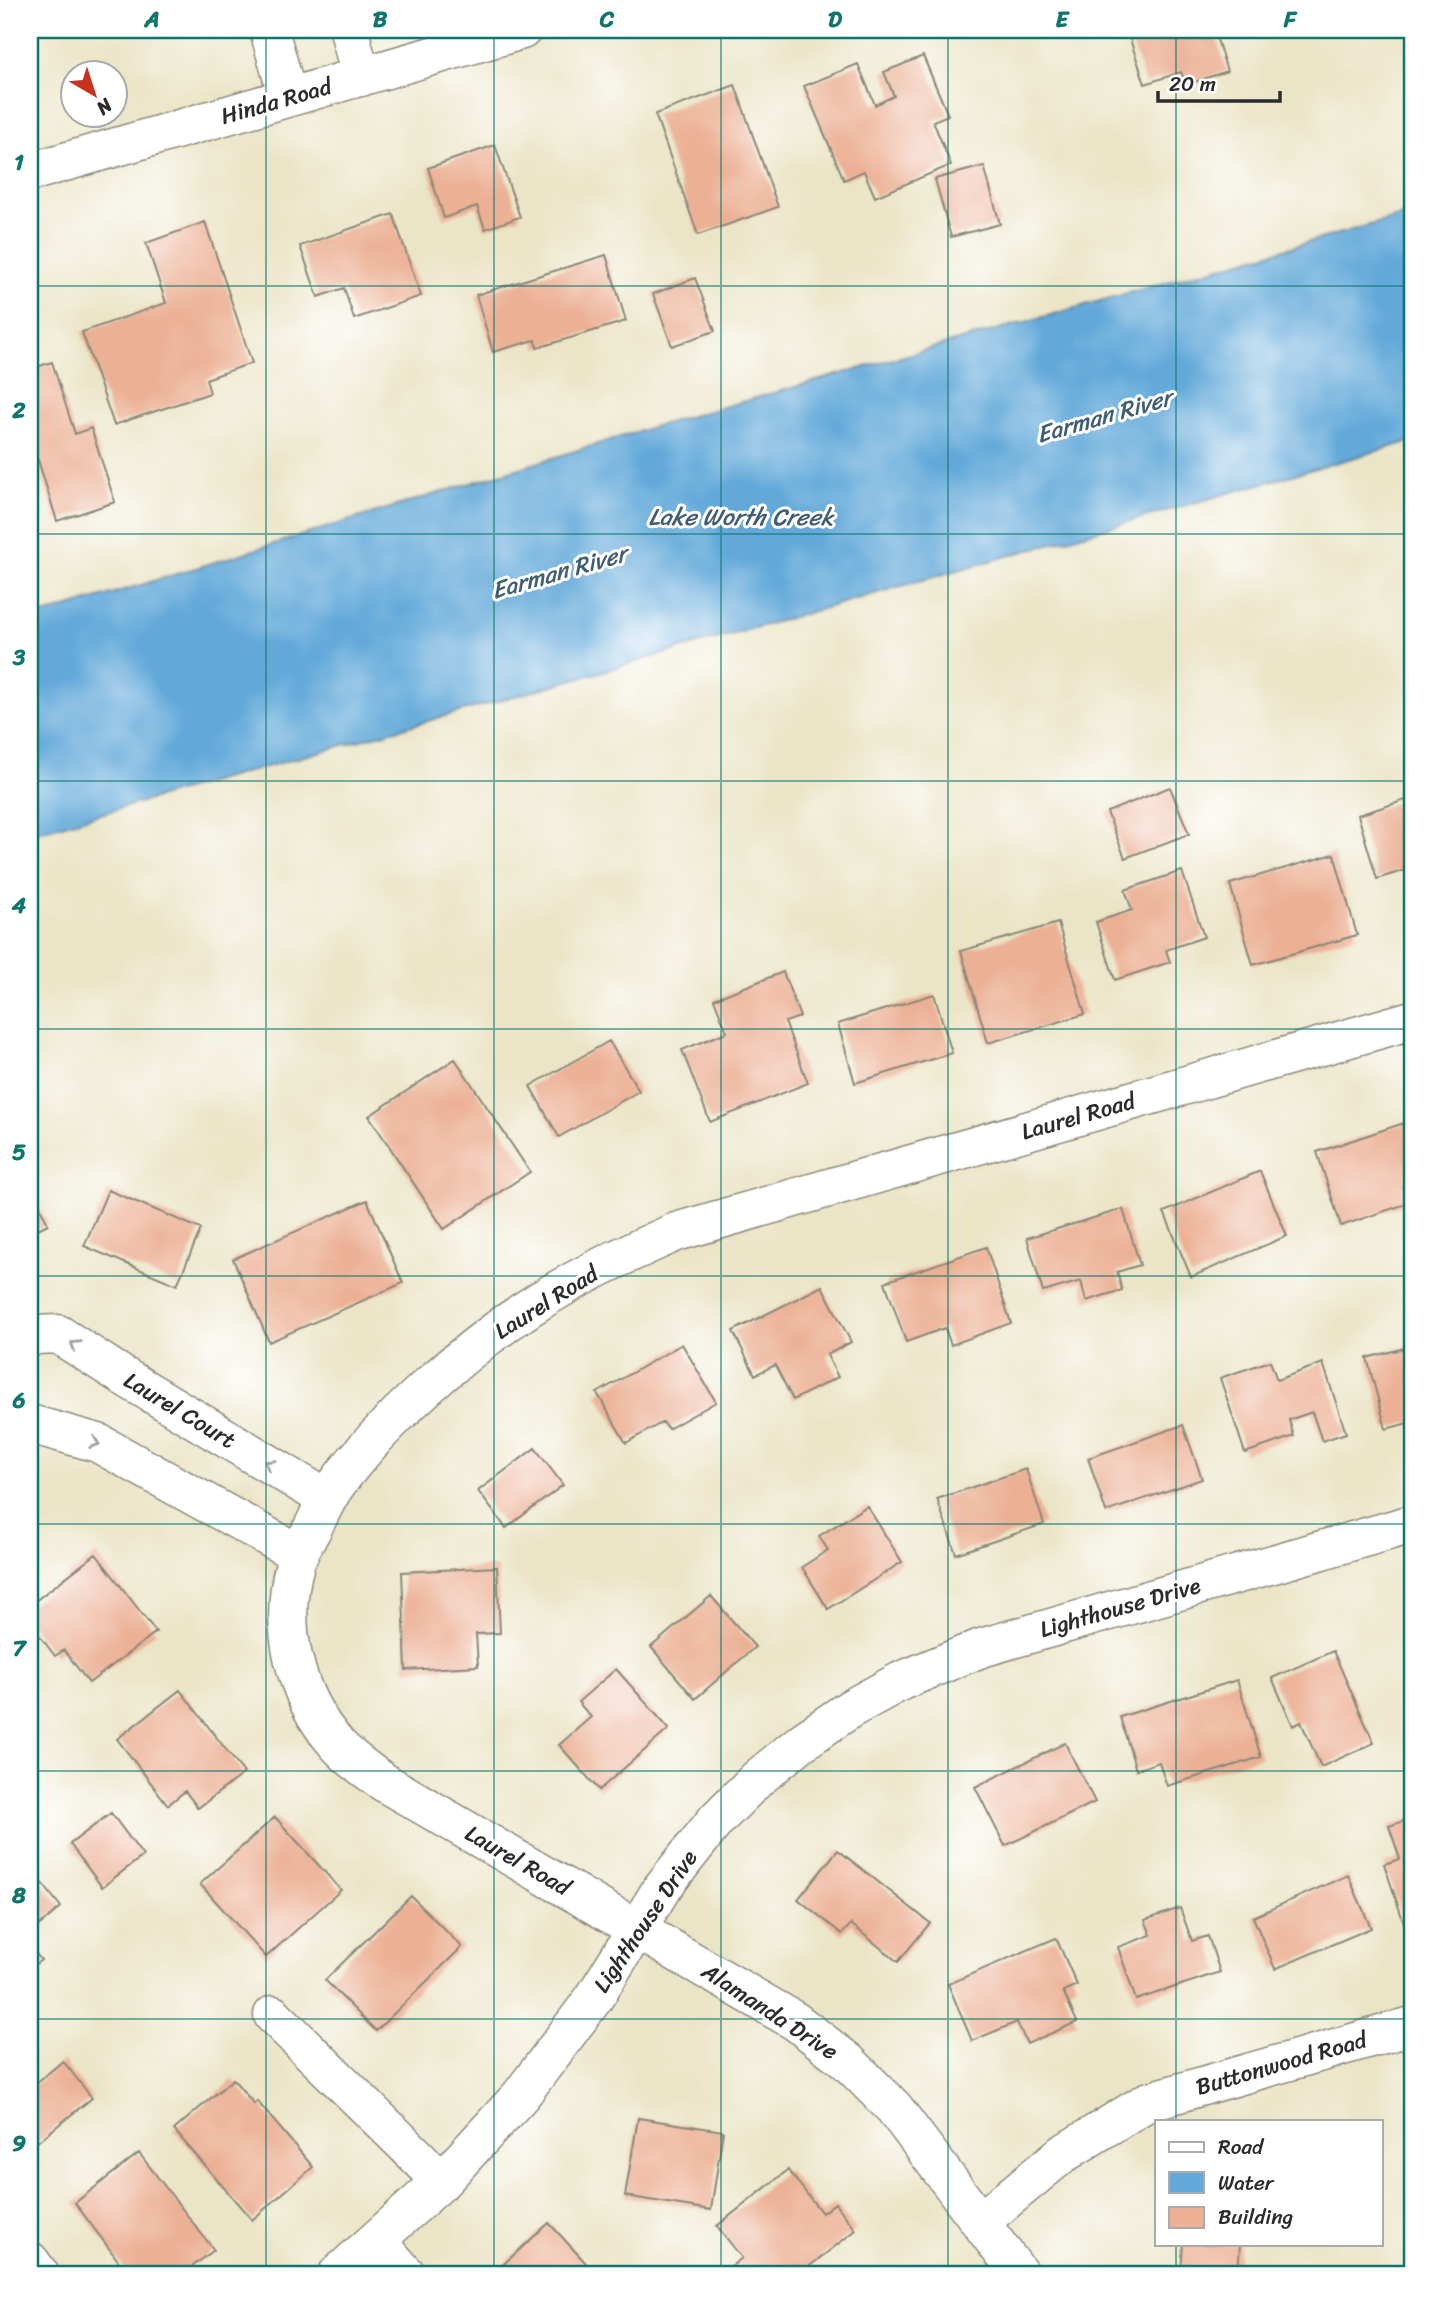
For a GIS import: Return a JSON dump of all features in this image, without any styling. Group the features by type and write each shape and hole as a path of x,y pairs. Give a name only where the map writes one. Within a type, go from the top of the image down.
{"street":[{"path":"269,30 288,97"},
{"path":"349,30 360,77"},
{"name":"Hinda Road","path":"30,172 522,30"},
{"name":"Laurel Road","path":"637,1929 385,1783 359,1765 336,1742 317,1717 292,1657 288,1625 289,1593 295,1561 327,1499 379,1434 451,1366 530,1307 616,1259 676,1232 1412,1020"},
{"name":"Laurel Court","path":"30,1338 35,1335 58,1334 327,1499"},
{"path":"30,1424 98,1443 299,1554"},
{"name":"Lighthouse Drive","path":"337,2275 442,2181 521,2095 594,1998 662,1888 716,1820 757,1779 802,1742 901,1681 981,1647 1412,1524"},
{"name":"Alamanda Drive","path":"637,1929 795,2021 847,2061 894,2108 1020,2275"},
{"path":"273,2015 442,2181"},
{"name":"Buttonwood Road","path":"980,2222 1061,2155 1147,2102 1412,2026"},
{"path":"377,2241 407,2275"},
{"path":"30,2261 40,2275"}],"water":[{"name":"Lake Worth Creek","path":"1412,213 1412,441 30,834 30,619 656,426"}],"building":[{"path":"1127,30 1214,30 1227,71 1186,85 1181,72 1145,84"},
{"path":"923,56 948,115 933,121 951,165 875,197 864,171 844,180 804,86 858,64 875,105 894,96 884,72"},
{"path":"735,85 778,207 698,235 655,114"},
{"path":"495,145 520,217 485,229 477,206 444,218 428,168"},
{"path":"984,166 1000,224 951,237 935,179"},
{"path":"393,214 421,296 354,319 344,288 318,297 300,246"},
{"path":"205,222 252,363 206,379 210,393 114,425 82,332 166,303 146,243"},
{"path":"606,255 626,321 537,348 535,340 493,352 476,295"},
{"path":"695,278 715,331 672,346 653,294"},
{"path":"52,362 75,434 91,428 115,502 57,521 38,460 30,463 30,369"},
{"path":"1170,787 1189,834 1125,858 1107,812"},
{"path":"1412,798 1412,868 1377,879 1358,815"},
{"path":"1334,854 1357,935 1253,965 1230,884"},
{"path":"1182,871 1204,937 1166,950 1170,962 1115,980 1096,922 1132,910 1125,890"},
{"path":"1058,923 1085,1014 988,1043 961,951"},
{"path":"783,972 800,1017 785,1022 808,1083 710,1122 682,1050 727,1032 714,999"},
{"path":"934,994 952,1053 855,1083 838,1024"},
{"path":"609,1041 639,1091 559,1137 530,1086"},
{"path":"455,1059 530,1172 444,1229 369,1116"},
{"path":"1407,1122 1412,1137 1412,1184 1403,1187 1409,1203 1341,1226 1317,1152"},
{"path":"1260,1171 1287,1236 1191,1277 1164,1212"},
{"path":"30,1186 48,1224 30,1233"},
{"path":"108,1190 201,1229 177,1285 84,1246"},
{"path":"367,1200 403,1283 269,1342 233,1259"},
{"path":"1123,1209 1140,1265 1117,1272 1122,1290 1086,1301 1081,1281 1043,1292 1027,1238"},
{"path":"986,1247 1011,1323 951,1345 945,1328 906,1342 885,1282"},
{"path":"822,1286 851,1342 827,1355 838,1377 793,1400 775,1365 755,1375 733,1331"},
{"path":"682,1344 716,1402 668,1429 663,1422 626,1443 597,1393"},
{"path":"1412,1346 1412,1422 1386,1429 1367,1358"},
{"path":"1270,1361 1277,1380 1323,1363 1346,1433 1322,1441 1312,1412 1289,1420 1294,1436 1245,1453 1220,1378"},
{"path":"1183,1425 1202,1479 1106,1512 1088,1458"},
{"path":"535,1448 563,1485 506,1528 478,1491"},
{"path":"1026,1469 1044,1524 956,1554 937,1499"},
{"path":"867,1506 902,1562 828,1609 802,1567 828,1550 819,1536"},
{"path":"96,1554 156,1632 89,1683 64,1650 55,1656 30,1623 30,1605"},
{"path":"497,1567 500,1633 476,1634 478,1666 406,1670 402,1572"},
{"path":"711,1596 755,1647 695,1699 651,1647"},
{"path":"1333,1651 1374,1743 1321,1767 1301,1722 1293,1726 1272,1678"},
{"path":"616,1669 669,1729 599,1790 559,1745 591,1717 578,1702"},
{"path":"1237,1680 1261,1757 1167,1786 1159,1762 1136,1770 1120,1717"},
{"path":"180,1690 244,1773 198,1808 185,1791 168,1805 117,1739"},
{"path":"1065,1743 1095,1802 1005,1846 975,1787"},
{"path":"111,1813 143,1856 102,1887 70,1844"},
{"path":"275,1817 341,1890 266,1957 200,1884"},
{"path":"1412,1818 1412,1920 1404,1923 1384,1864 1400,1859 1389,1826"},
{"path":"838,1850 930,1923 898,1962 851,1924 842,1934 798,1899"},
{"path":"34,1873 61,1907 30,1933 30,1876"},
{"path":"1348,1875 1371,1928 1275,1969 1253,1917"},
{"path":"411,1896 462,1947 376,2031 325,1980"},
{"path":"1180,1908 1192,1941 1208,1936 1220,1972 1136,2000 1118,1947 1151,1935 1145,1920"},
{"path":"1056,1938 1077,1985 1063,1991 1077,2022 1027,2044 1017,2022 972,2041 948,1984"},
{"path":"30,1946 41,1960 30,1968"},
{"path":"63,2061 92,2098 30,2148 30,2088"},
{"path":"233,2079 254,2104 257,2101 313,2167 252,2220 174,2130"},
{"path":"638,2118 723,2131 711,2210 625,2196"},
{"path":"139,2153 214,2250 181,2275 129,2275 75,2203"},
{"path":"788,2170 822,2213 835,2203 856,2230 798,2275 730,2275 726,2270 742,2258 717,2226"},
{"path":"549,2223 597,2275 503,2275 497,2270"},
{"path":"1183,2246 1240,2246 1238,2275 1181,2275"}],"water label":[{"name":"Earman River","path":"1104,416"},
{"name":"Earman River","path":"559,572"}]}
